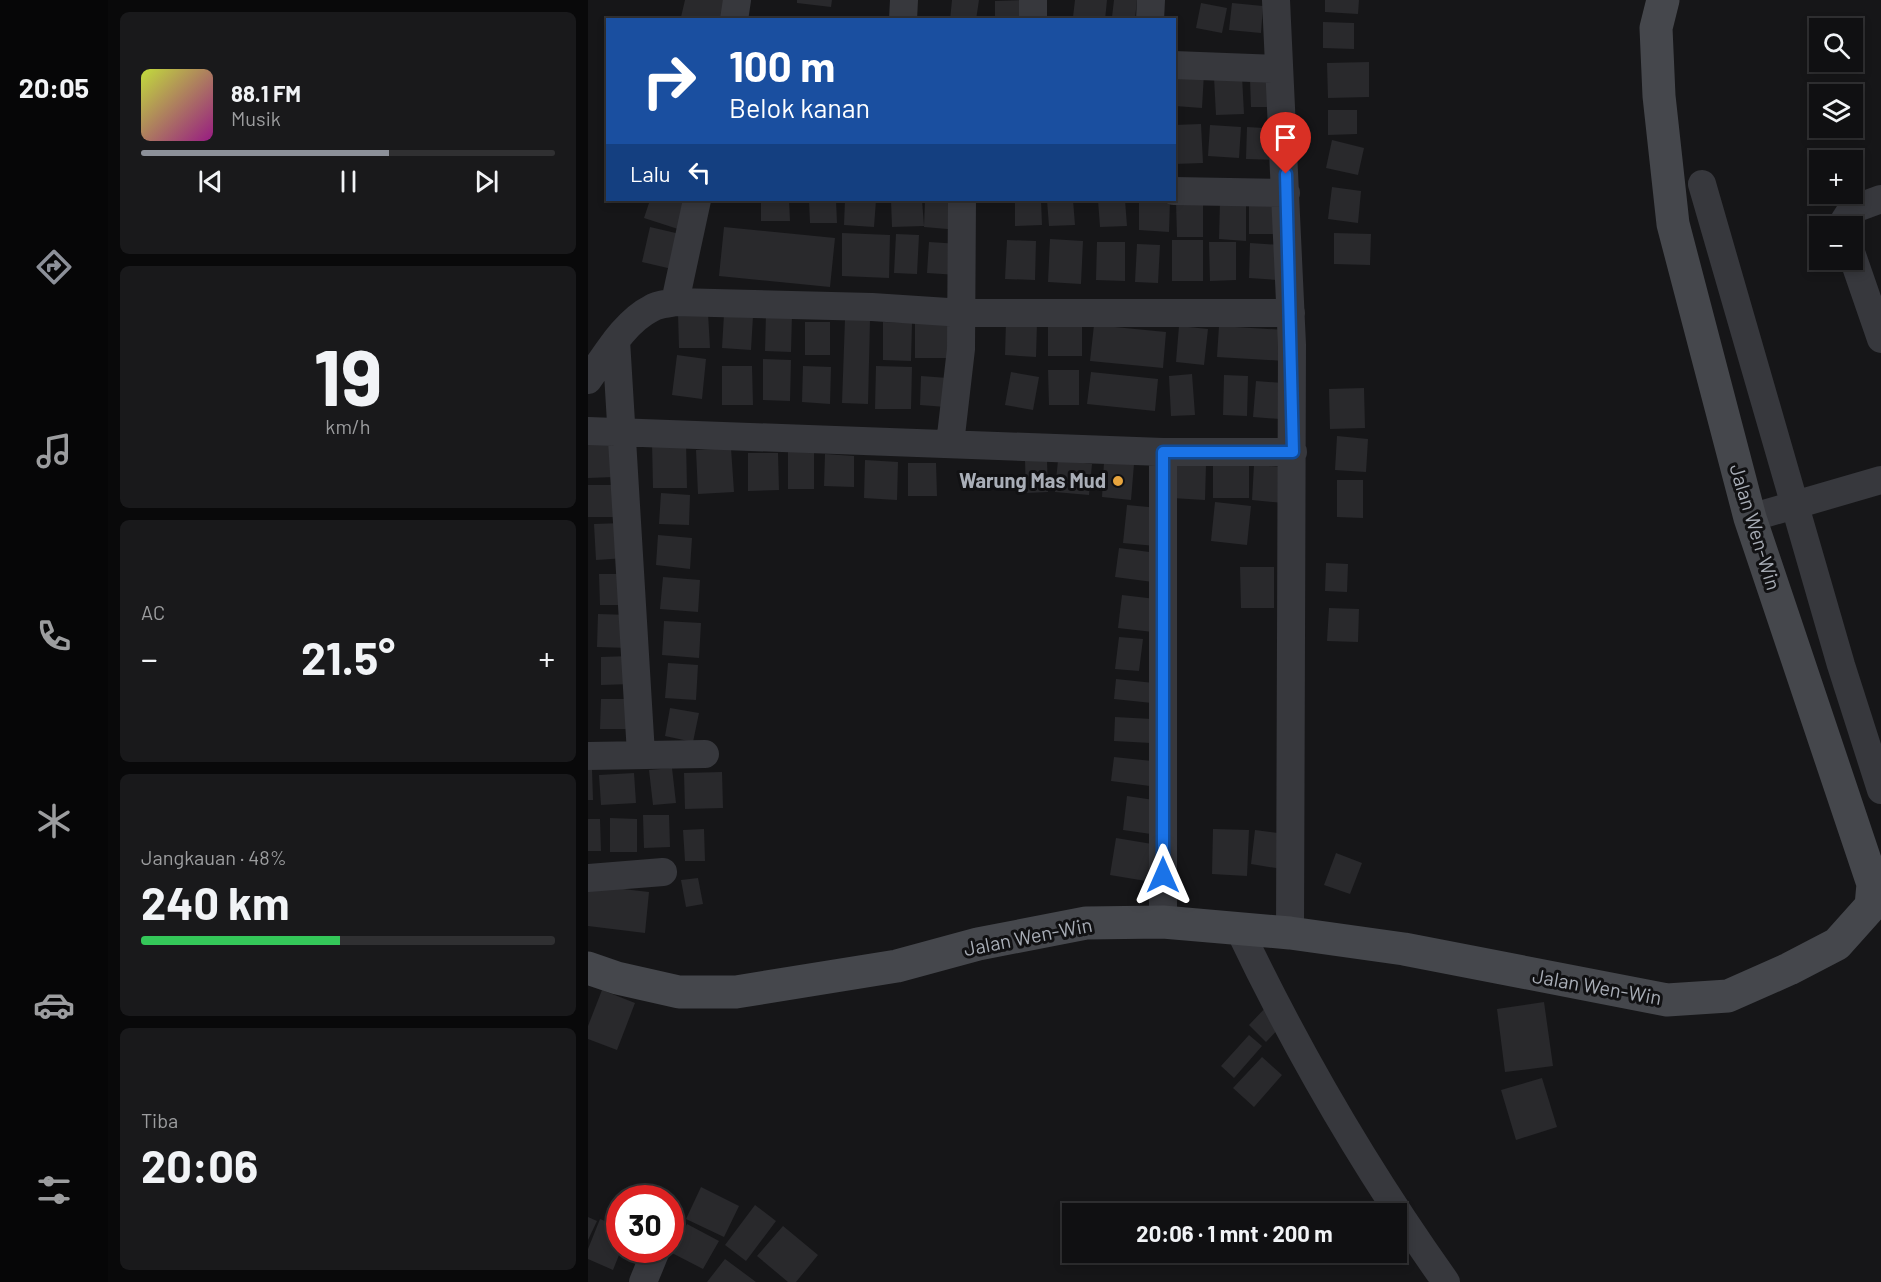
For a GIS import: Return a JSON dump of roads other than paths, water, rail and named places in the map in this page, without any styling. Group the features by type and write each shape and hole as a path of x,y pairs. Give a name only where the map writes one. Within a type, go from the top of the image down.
{"street":[{"path":"734,18 737,0"},
{"path":"903,18 904,0"},
{"path":"1033,0 1033,18"},
{"path":"1150,18 1151,0"},
{"path":"1276,0 1291,313 1293,452 1290,577 1290,933"},
{"name":"Jalan Wen-Win","path":"588,968 617,978 679,992 736,992 897,966 978,944 1086,923 1163,922 1290,933 1404,949 1667,1000 1728,996 1789,969 1837,944 1876,913 1873,884 1867,864 1750,518 1673,224 1659,96 1656,28 1663,0"},
{"path":"1176,65 1279,69"},
{"path":"1702,184 1841,665 1881,790"},
{"path":"1176,191 1286,193"},
{"path":"1847,216 1851,210 1881,199"},
{"path":"675,302 697,201"},
{"path":"950,444 956,409 963,314 962,201"},
{"path":"1857,270 1880,334"},
{"path":"588,380 616,339 653,307 675,302 872,307 963,314 1291,313"},
{"path":"616,339 641,754"},
{"path":"588,431 1163,452 1293,452"},
{"path":"1163,452 1163,922"},
{"path":"1750,518 1881,480"},
{"path":"588,756 705,754"},
{"path":"588,878 663,872"},
{"path":"1239,929 1330,1102 1382,1189 1446,1282"},
{"path":"643,1282 651,1263"}],"place":[{"name":"Warung Mas Mud","path":"1118,481"}]}
